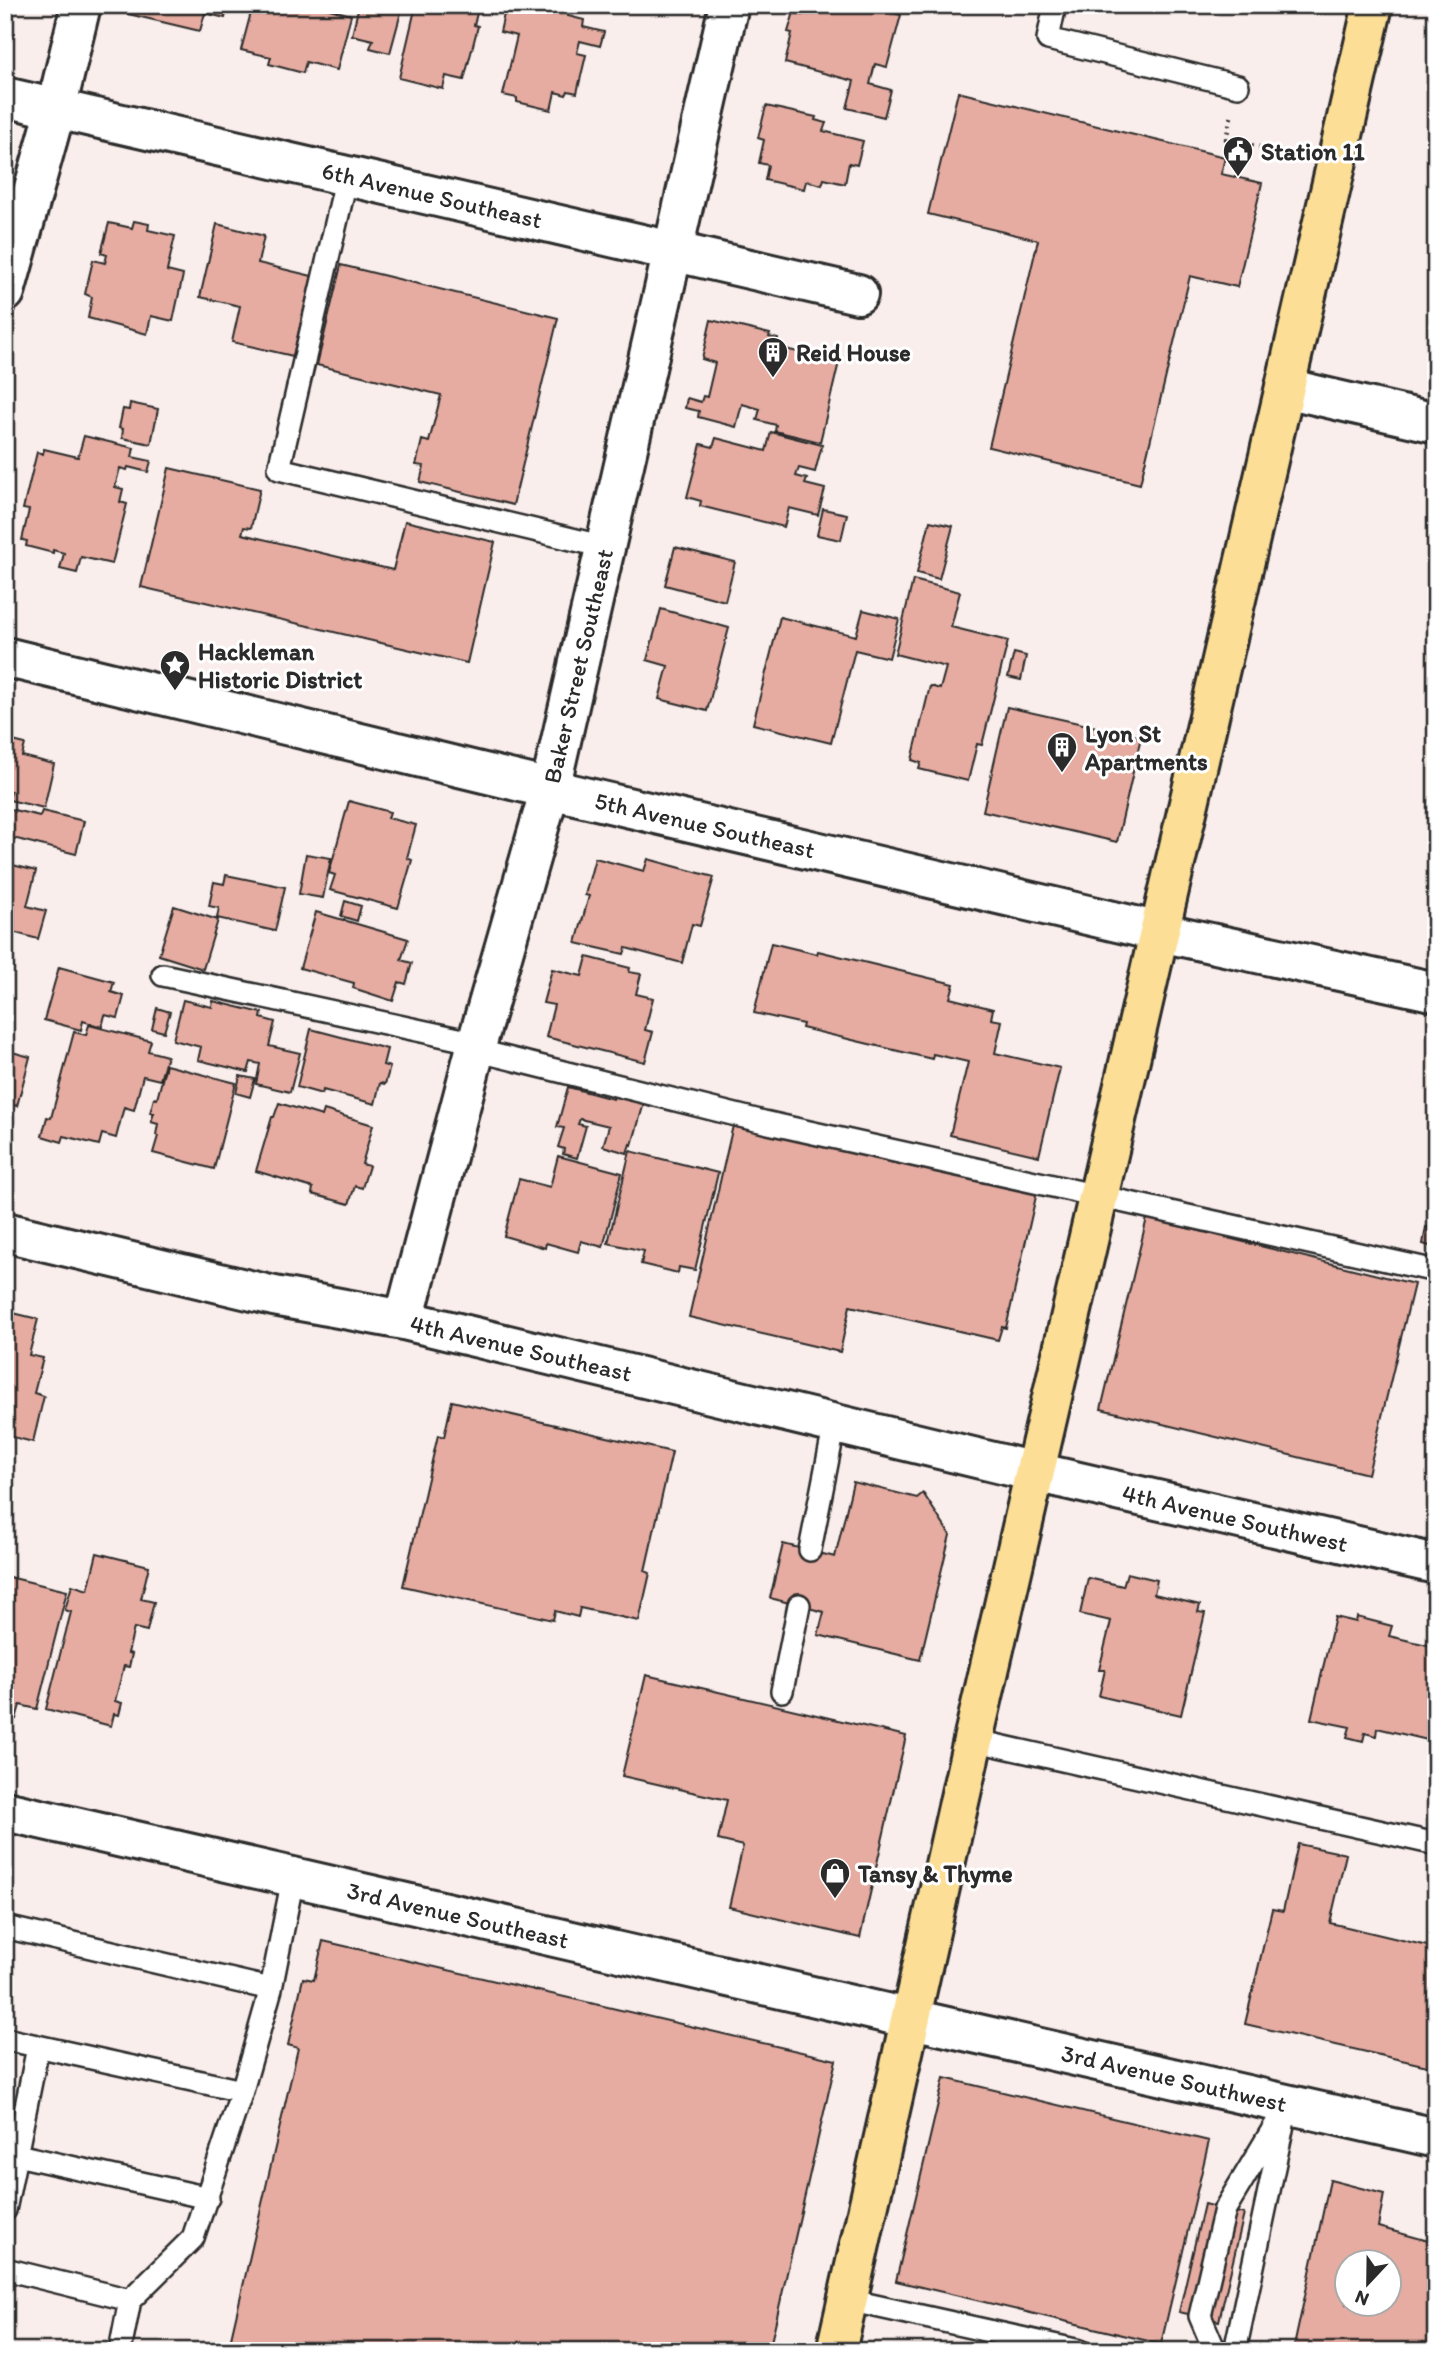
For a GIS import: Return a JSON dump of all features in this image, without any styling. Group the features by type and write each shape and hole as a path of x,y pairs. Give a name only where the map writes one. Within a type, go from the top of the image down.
{"highway":[{"path":"836,2351 1336,165 1368,6"}],"street":[{"path":"5,292 56,108 81,5"},
{"name":"Baker Street Southeast","path":"404,1320 476,1046 550,789 729,5"},
{"name":"6th Avenue Southeast","path":"5,97 858,294"},
{"path":"1285,388 1436,423"},
{"name":"5th Avenue Southeast","path":"5,657 550,789 1160,932 1436,992"},
{"name":"4th Avenue Southeast","path":"5,1232 236,1287 404,1320 1035,1472"},
{"name":"4th Avenue Southwest","path":"1035,1472 1436,1564"},
{"name":"3rd Avenue Southeast","path":"5,1811 912,2019"},
{"name":"3rd Avenue Southwest","path":"912,2019 1436,2138"}],"lane":[{"path":"1055,5 1048,39 1238,86"},
{"path":"348,176 279,470 605,547"},
{"path":"163,975 476,1046 764,1122 1436,1271"},
{"path":"810,1550 835,1423"},
{"path":"782,1691 799,1605"},
{"path":"974,1740 1436,1844"},
{"path":"120,2351 130,2300 193,2238 208,2198 271,1989 293,1878"},
{"path":"5,1927 271,1989"},
{"path":"5,2039 242,2091"},
{"path":"5,2210 38,2047"},
{"path":"1215,2351 1200,2316 1225,2209 1288,2104"},
{"path":"1235,2351 1288,2104"},
{"path":"16,2155 208,2198"},
{"path":"5,2269 130,2300"},
{"path":"848,2300 1080,2351"}],"path":[{"path":"1238,86 1226,139 1336,165"}],"building":[{"path":"126,5 228,5 225,18 205,13 200,31 124,13"},
{"path":"253,5 315,5 351,15 337,70 306,62 303,73 269,64 271,57 241,50"},
{"path":"359,5 403,5 390,53 370,48 373,40 352,35"},
{"path":"416,5 479,5 474,25 478,26 464,80 446,76 443,89 399,78"},
{"path":"506,5 542,5 568,12 568,16 584,20 583,27 604,32 600,46 580,41 577,53 586,55 577,93 568,91 566,95 555,92 551,110 517,102 517,98 503,95 517,36 500,32"},
{"path":"804,5 880,5 879,9 901,15 887,67 875,64 870,84 891,90 884,117 847,108 854,81 785,63 792,33 788,32 794,12 802,15"},
{"path":"958,92 1225,157 1221,174 1262,183 1237,287 1190,276 1140,484 989,447 1038,240 928,214"},
{"path":"766,106 816,117 815,120 826,123 823,131 863,141 857,165 849,163 845,184 824,179 822,185 806,181 804,189 765,180 768,165 759,163 764,140 758,138"},
{"path":"134,221 149,224 148,230 175,236 167,271 183,275 173,321 151,316 147,334 88,318 92,297 85,294 93,260 105,263 107,255 101,253 109,223 132,228"},
{"path":"217,224 264,236 258,263 312,276 293,356 232,342 240,306 200,297"},
{"path":"341,265 558,318 513,505 420,482 424,466 416,465 422,440 429,442 441,395 317,365"},
{"name":"Reid House","path":"711,320 770,334 769,337 778,339 777,347 839,362 820,442 775,431 776,425 757,420 760,409 742,404 736,427 698,417 699,411 685,408 687,398 701,402 703,396 707,397 715,363 702,359"},
{"path":"130,403 158,409 151,444 122,438 123,429 119,428 123,409 129,410"},
{"path":"771,432 822,445 815,472 799,468 796,476 807,479 805,484 825,489 818,515 789,508 784,527 700,506 701,501 687,497 701,444 713,447 716,438 766,451"},
{"path":"84,436 134,448 132,457 151,461 148,472 128,467 127,470 120,468 115,487 123,489 120,502 127,504 112,564 81,557 77,573 60,569 64,553 26,546 27,541 22,540 29,510 23,509 37,452 43,454 44,449 78,457"},
{"path":"169,468 260,489 251,528 244,527 242,534 393,570 405,521 495,542 467,663 141,587"},
{"path":"823,509 847,514 841,540 817,535"},
{"path":"930,521 953,526 939,579 917,573"},
{"path":"675,547 735,562 725,601 665,585"},
{"path":"913,580 960,592 951,627 1008,641 982,745 977,744 968,781 919,769 921,763 912,760 930,686 940,689 946,667 895,654"},
{"path":"661,609 729,628 707,711 659,699 668,666 647,660"},
{"path":"863,610 899,619 889,658 855,650 831,743 753,724 780,617 856,636"},
{"path":"1014,653 1026,656 1021,680 1008,677"},
{"name":"Lyon St Apartments","path":"1007,707 1141,737 1117,842 983,811"},
{"path":"5,739 25,744 22,756 54,764 44,808 9,800 11,791 5,790"},
{"path":"349,801 390,812 388,818 416,825 407,858 412,860 398,908 330,890 335,875 329,873"},
{"path":"5,808 40,816 42,811 84,821 76,854 5,836"},
{"path":"306,854 331,858 323,898 299,894"},
{"path":"595,858 644,871 648,859 714,877 700,926 692,924 682,963 626,948 624,954 576,943 589,896 585,895"},
{"path":"5,863 36,871 27,906 46,911 38,939 5,930"},
{"path":"226,875 285,887 275,931 217,918 219,908 209,906 214,882 224,884"},
{"path":"345,901 361,906 357,921 341,916"},
{"path":"174,906 218,920 203,969 159,955"},
{"path":"316,912 408,939 401,960 412,963 406,984 399,982 393,1001 353,988 354,983 300,968"},
{"path":"771,943 817,954 818,951 954,984 950,998 993,1009 991,1019 1002,1021 995,1053 1060,1068 1039,1156 950,1135 968,1062 933,1054 932,1059 802,1028 803,1024 754,1013"},
{"path":"587,957 630,968 629,972 641,974 636,994 653,998 645,1030 653,1032 645,1062 546,1037 554,1005 543,1003 552,969 582,976"},
{"path":"59,967 114,982 111,992 124,996 118,1018 105,1015 102,1027 83,1021 81,1030 44,1020"},
{"path":"183,1000 212,1007 213,1001 262,1013 261,1018 275,1022 269,1046 300,1053 290,1092 256,1084 260,1064 251,1062 248,1072 198,1060 201,1047 173,1040"},
{"path":"157,1008 170,1012 164,1032 152,1029"},
{"path":"89,1025 151,1041 148,1051 167,1056 160,1080 143,1076 134,1110 124,1107 116,1138 102,1134 99,1145 64,1136 62,1142 42,1136 47,1117 51,1118 74,1032 86,1035"},
{"path":"311,1029 387,1049 383,1065 390,1067 385,1084 380,1083 375,1104 323,1090 322,1094 297,1087"},
{"path":"5,1050 30,1057 17,1106 5,1103"},
{"path":"166,1065 236,1083 214,1169 153,1153 158,1124 151,1122 154,1113 150,1113 154,1098 157,1099"},
{"path":"240,1076 255,1079 250,1097 236,1093"},
{"path":"568,1087 613,1099 614,1095 644,1103 632,1145 630,1144 627,1153 603,1146 609,1126 580,1119 578,1124 586,1126 577,1158 563,1154 564,1149 558,1147 564,1128 557,1127"},
{"path":"279,1103 322,1116 324,1110 373,1125 362,1164 369,1166 362,1188 355,1186 349,1204 312,1194 313,1188 256,1171 272,1117"},
{"path":"734,1121 1037,1192 1006,1328 1002,1327 998,1340 850,1306 840,1352 689,1317"},
{"path":"630,1151 718,1173 695,1270 679,1267 678,1273 641,1264 644,1251 608,1243"},
{"path":"558,1156 622,1173 603,1247 581,1241 578,1252 546,1243 545,1248 504,1236 519,1179 550,1187"},
{"path":"1147,1218 1414,1284 1368,1474 1101,1409"},
{"path":"1426,1227 1436,1229 1436,1248 1423,1244"},
{"path":"5,1311 38,1319 29,1355 43,1358 34,1393 44,1396 33,1442 5,1435"},
{"path":"452,1401 672,1452 645,1571 650,1573 639,1621 580,1608 578,1617 555,1611 553,1620 403,1586 438,1435 444,1437"},
{"path":"853,1482 917,1498 923,1493 950,1535 920,1660 818,1635 824,1612 770,1598 783,1544 835,1557"},
{"path":"97,1553 149,1566 141,1599 154,1602 147,1631 134,1628 128,1653 132,1654 129,1667 124,1666 115,1701 122,1703 119,1715 114,1714 111,1726 46,1709 71,1612 65,1610 72,1585 88,1590"},
{"path":"1127,1573 1157,1580 1154,1594 1200,1605 1198,1612 1205,1613 1181,1715 1099,1696 1105,1670 1099,1670 1111,1621 1080,1614 1088,1578 1123,1586"},
{"path":"5,1576 67,1591 37,1709 20,1705 16,1719 5,1717"},
{"path":"1335,1617 1356,1622 1357,1617 1392,1626 1389,1636 1436,1647 1436,1742 1377,1728 1376,1736 1365,1733 1363,1741 1347,1737 1350,1727 1311,1719"},
{"path":"646,1675 906,1736 860,1938 729,1907 743,1846 718,1840 727,1800 622,1776"},
{"path":"1298,1844 1346,1854 1330,1923 1436,1948 1436,2068 1245,2024 1272,1909 1283,1911"},
{"path":"323,1941 836,2060 769,2351 228,2351 298,2048 288,2045 303,1978 314,1980"},
{"path":"944,2078 1209,2141 1161,2344 896,2281"},
{"path":"1330,2180 1384,2194 1378,2227 1436,2243 1436,2334 1432,2351 1293,2351"},
{"path":"1204,2204 1244,2214 1219,2321 1179,2312"}],"place":[{"name":"Station 11","path":"1238,178"},
{"name":"Reid House","path":"773,379"},
{"name":"Hackleman Historic District","path":"175,692"},
{"name":"Lyon St Apartments","path":"1062,774"},
{"name":"Tansy & Thyme","path":"835,1900"}]}
